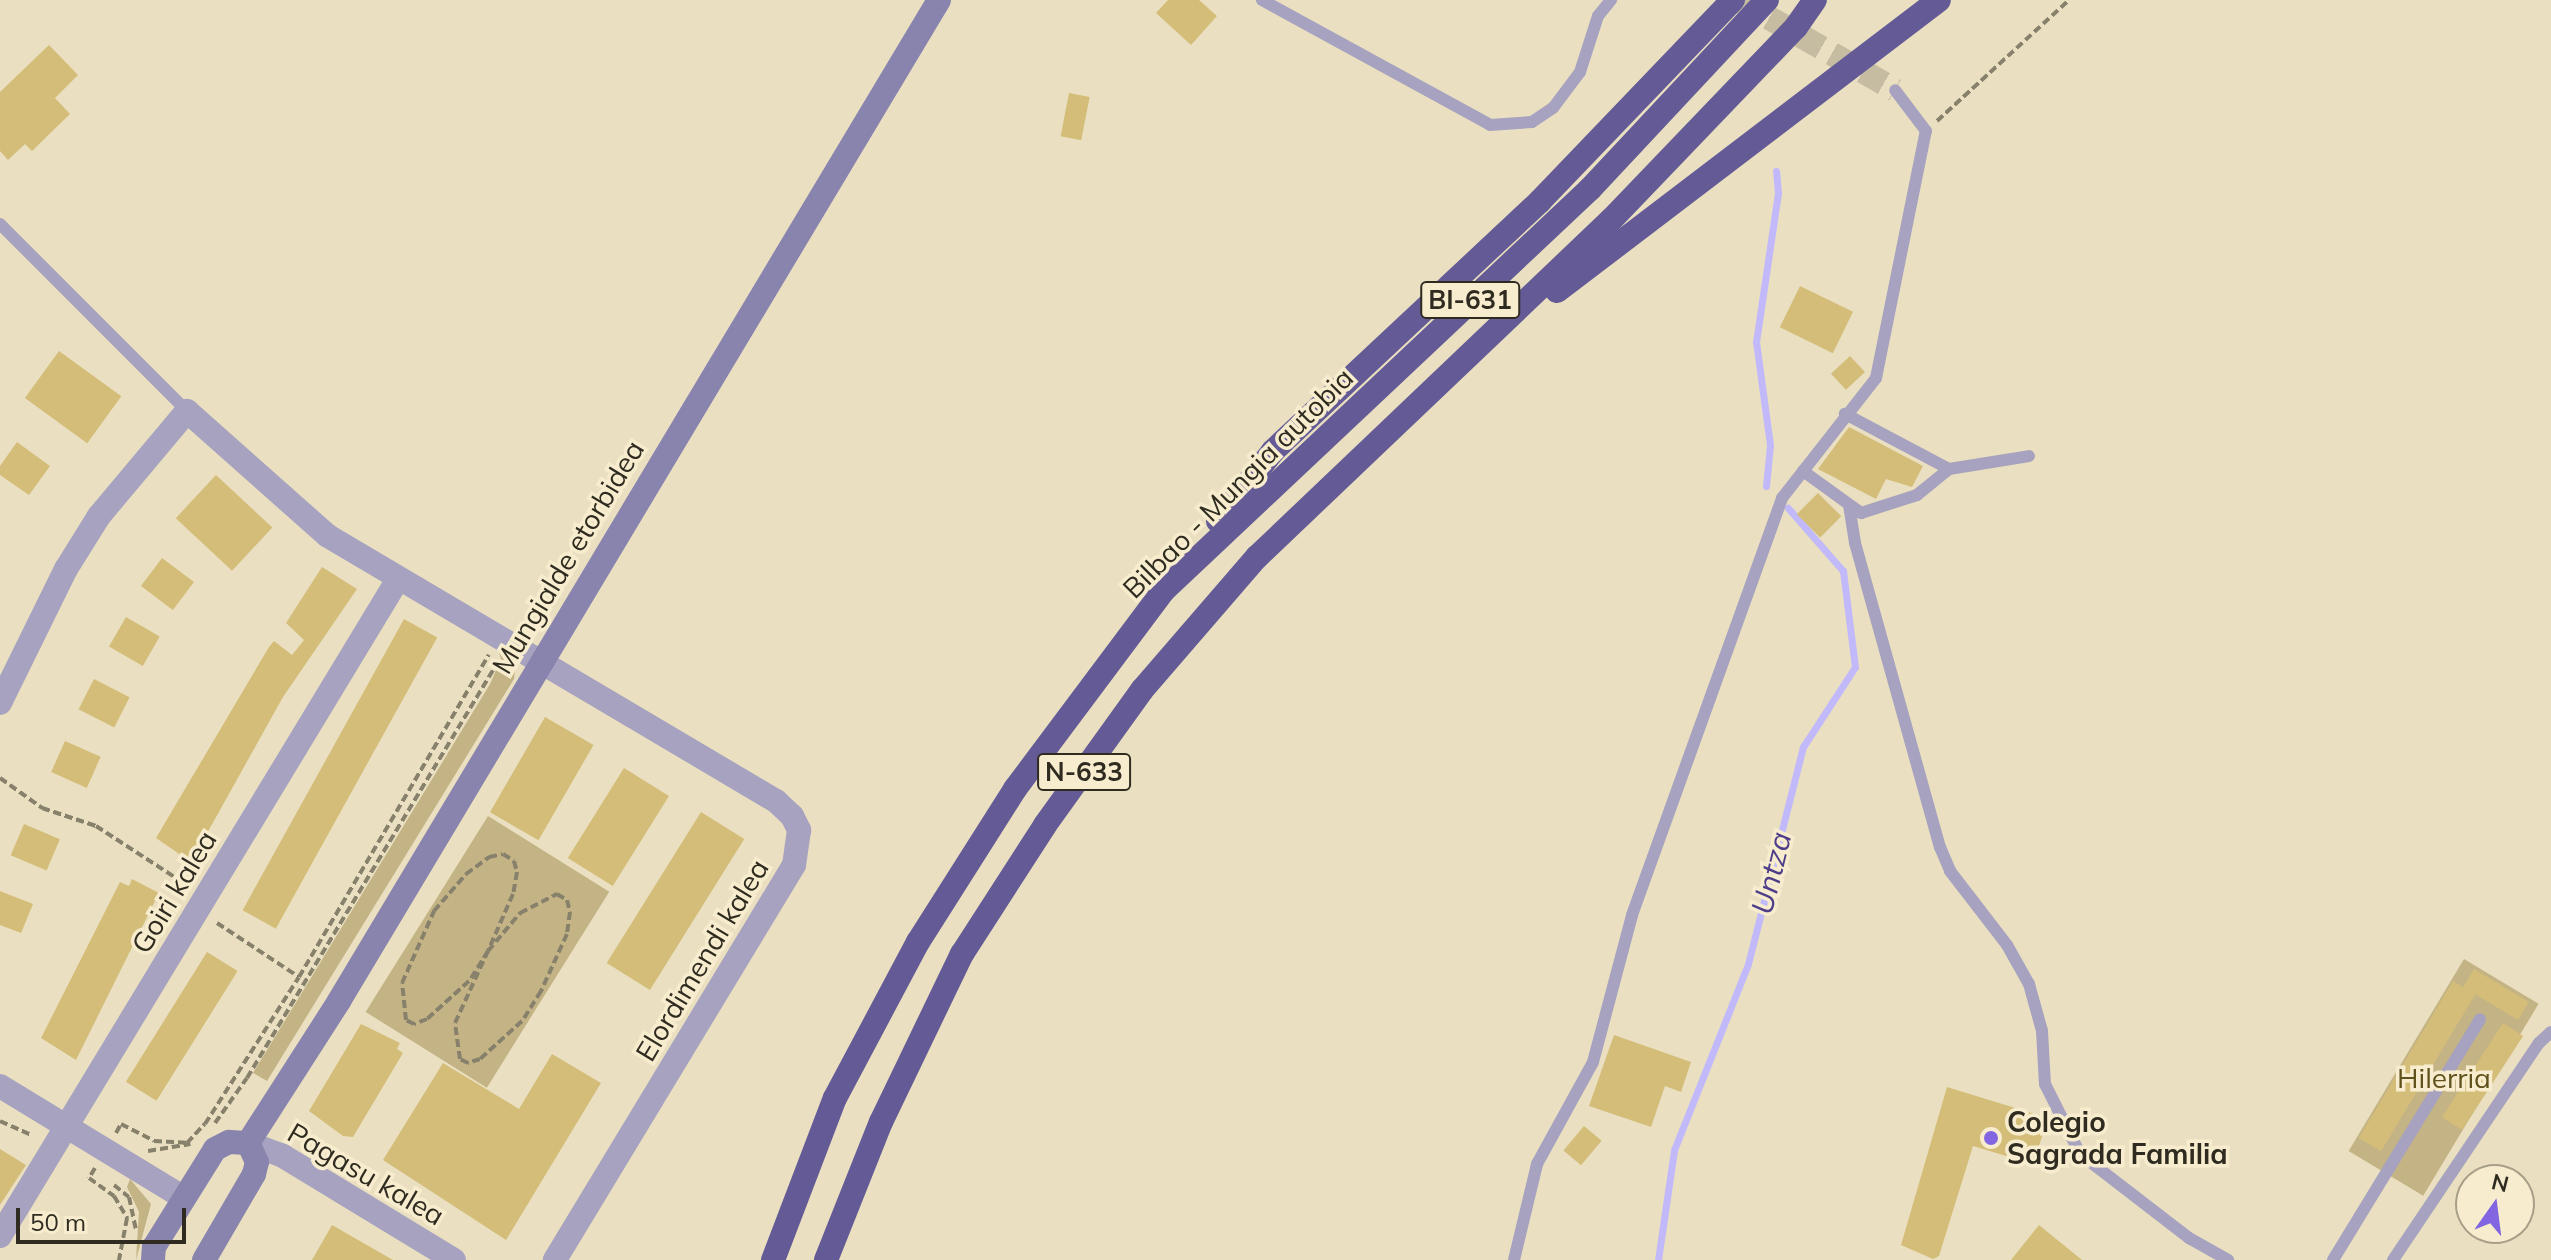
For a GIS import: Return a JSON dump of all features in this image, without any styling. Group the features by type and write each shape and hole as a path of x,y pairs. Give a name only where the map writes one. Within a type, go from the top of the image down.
{"highway":[{"name":"N-633","path":"1164,590 1273,451 1540,201 1733,0"},
{"name":"Bilbao - Mungia autobia","path":"773,1260 835,1098 918,942 1015,789 1164,590 1590,189 1767,0"},
{"name":"BI-631","path":"1460,366 1622,209 1796,27 1815,0"},
{"path":"1460,366 1806,97 1939,0"},
{"name":"N-633","path":"826,1260 881,1122 962,954 1045,825 1142,690 1257,557 1460,366"}],"street":[{"name":"Mungialde etorbidea","path":"248,1143 339,1001 939,0"},
{"name":"Elordimendi kalea","path":"187,411 328,536 776,801 792,816 800,844 794,865 555,1260"},
{"path":"0,703 66,569 99,516 133,470 187,411"},
{"name":"Goiri kalea","path":"0,1236 398,579"},
{"path":"0,1086 66,1126 99,1161 184,1198"},
{"path":"144,1252 154,1247 215,1149 229,1142 248,1143 257,1162 254,1174 204,1260"},
{"name":"Pagasu kalea","path":"248,1143 283,1156 454,1260"}],"lane":[{"path":"1262,0 1490,125 1532,122 1553,108 1580,72 1598,16 1611,0"},
{"path":"1514,1260 1537,1164 1593,1062 1632,915 1687,755 1782,498 1876,378 1926,131 1895,90"},
{"path":"0,224 187,411"},
{"path":"1845,414 1949,469"},
{"path":"1803,471 1861,513 1917,495 1949,469 2029,456"},
{"path":"1849,505 1855,543 1940,847 1950,871 2007,945 2029,984 2042,1031 2045,1084 2080,1154 2189,1238 2228,1260"},
{"path":"2333,1260 2480,1019"},
{"path":"2393,1260 2539,1043 2551,1032"}],"path":[{"path":"1926,131 2069,0"},
{"path":"119,1260 127,1218 114,1196 89,1178 99,1161 121,1124 154,1141 187,1143 299,977 486,665 489,654 484,646"},
{"path":"141,1156 183,1147 221,1116 495,669 497,652"},
{"path":"0,778 42,808 96,826 299,977"},
{"path":"488,951 455,1023 455,1046 468,1063 480,1059 522,1021 541,991 567,934 567,900 557,894 543,897 520,913 488,951 469,981 427,1019 414,1024 406,1020 402,983 434,911 466,874 489,857 503,854 514,861 515,883 505,919 488,951"},
{"path":"0,1121 53,1148 99,1161 129,1197 144,1252"}],"green space":[{"path":"497,646 516,660 514,679 267,1081 253,1073 490,684 501,659"},
{"path":"488,816 609,892 487,1088 366,1012"},
{"name":"Hilerria","path":"2464,959 2539,1004 2423,1196 2349,1151"},
{"path":"130,1179 151,1204 136,1260 139,1212 127,1187"}],"building":[{"path":"1168,0 1199,0 1217,16 1191,45 1156,13"},
{"path":"49,45 78,75 55,98 70,114 32,151 25,144 8,160 0,151 0,92"},
{"path":"1069,93 1090,97 1081,140 1061,136"},
{"path":"1800,286 1853,312 1833,353 1780,327"},
{"path":"59,351 121,396 87,443 25,398"},
{"path":"1850,356 1865,372 1846,390 1831,374"},
{"path":"1849,427 1923,466 1912,487 1886,479 1876,499 1818,469"},
{"path":"17,442 50,466 29,495 0,475 0,466"},
{"path":"216,475 272,528 232,571 176,518"},
{"path":"1818,493 1841,516 1820,538 1797,514"},
{"path":"162,558 194,582 173,610 141,586"},
{"path":"322,567 357,589 283,697 191,862 156,838 269,647 274,641 292,655 304,640 286,623"},
{"path":"126,617 160,636 143,666 109,646"},
{"path":"404,619 437,637 276,929 243,910"},
{"path":"94,679 130,697 114,727 79,709"},
{"path":"545,717 593,745 538,840 490,812"},
{"path":"65,741 101,757 87,788 51,772"},
{"path":"624,768 669,796 613,886 568,858"},
{"path":"701,812 744,839 650,990 607,963"},
{"path":"24,824 60,839 47,871 11,855"},
{"path":"132,879 159,893 76,1060 41,1038 120,882 129,886"},
{"path":"0,891 33,904 21,933 0,925"},
{"path":"207,952 238,971 156,1101 126,1082"},
{"path":"2474,969 2529,1002 2518,1020 2463,987"},
{"path":"2453,981 2475,994 2381,1151 2359,1138"},
{"path":"2503,1023 2523,1036 2462,1130 2442,1117"},
{"path":"361,1024 400,1043 397,1049 403,1053 353,1137 343,1136 309,1111"},
{"path":"1614,1035 1691,1062 1681,1092 1665,1086 1651,1127 1589,1106"},
{"path":"552,1054 601,1083 506,1240 383,1160 443,1063 519,1109"},
{"path":"1947,1087 2048,1118 2033,1164 1973,1146 1939,1256 1933,1259 1901,1245"},
{"path":"1584,1126 1602,1141 1581,1165 1563,1151"},
{"path":"0,1149 26,1165 0,1205"},
{"path":"332,1225 393,1260 312,1260"},
{"path":"2039,1225 2082,1260 2011,1260"}],"waterway":[{"name":"Untza","path":"1766,486 1770,445 1756,342 1778,193 1776,171"},
{"name":"Untza","path":"1658,1260 1674,1150 1748,964 1803,747 1855,667 1843,571 1788,508"}],"tunnel":[{"path":"1738,0 1895,90"}],"place":[{"name":"Colegio Sagrada Familia","path":"1991,1138"}]}
